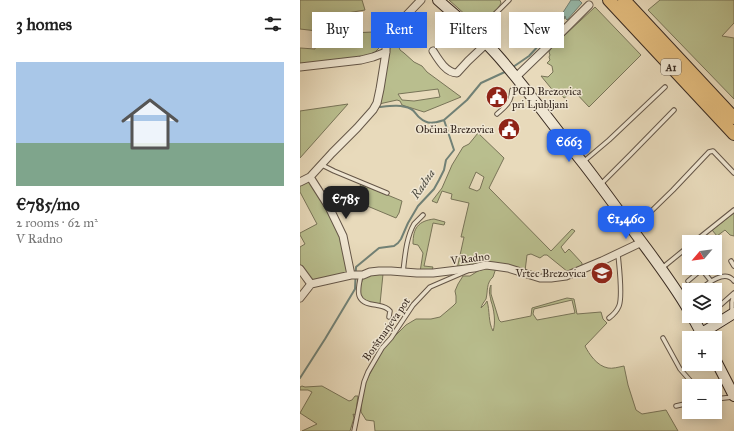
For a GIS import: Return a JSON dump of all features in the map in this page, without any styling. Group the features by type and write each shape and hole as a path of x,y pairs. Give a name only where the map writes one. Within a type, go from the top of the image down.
{"highway":[{"name":"A1","path":"609,0 734,134"},
{"name":"A1","path":"624,0 734,118"}],"main road":[{"path":"438,0 452,12"},
{"path":"490,48 514,75 600,184 682,298"},
{"path":"710,331 734,314"},
{"path":"721,371 734,396"}],"street":[{"path":"300,182 310,176 373,110 377,103 380,89 386,52 386,42 399,23 420,0"},
{"path":"514,75 548,46 589,5"},
{"path":"434,51 442,64 453,73 457,73 482,48"},
{"path":"300,67 361,60 386,52"},
{"path":"310,176 329,207 343,236 351,276"},
{"name":"V Radno","path":"311,284 379,271 417,274 486,266 508,268 540,278 551,278 566,276 642,242"},
{"path":"300,269 311,284 300,298"}],"lane":[{"path":"496,12 509,0"},
{"path":"497,114 508,104 512,96 514,75"},
{"path":"583,163 665,87"},
{"path":"600,184 674,110"},
{"path":"633,230 709,152 713,151 734,173"},
{"path":"321,164 387,193"},
{"path":"703,235 734,210"},
{"path":"403,272 406,248 410,236 414,225 423,214"},
{"path":"661,269 682,252"},
{"path":"609,318 619,307 620,303 618,254"},
{"path":"731,261 734,266"},
{"name":"Borštnarjeva pot","path":"354,431 362,387 368,372 382,348 408,311 430,287 474,268"},
{"path":"688,281 701,270 711,281"},
{"path":"361,275 358,286 358,297 366,303 387,308 390,311 389,317"},
{"path":"709,283 725,277 732,278 734,281"},
{"path":"722,304 734,294"},
{"path":"734,294 732,302 734,314"},
{"path":"663,338 680,369 689,379"},
{"path":"722,398 734,396"},
{"path":"676,406 682,405"}],"green space":[{"path":"300,0 362,0 365,10 353,12 312,12 312,30 300,29"},
{"path":"449,0 500,0 501,3 493,12 462,12"},
{"path":"660,0 734,0 734,23 722,36 734,38 734,99 648,10"},
{"path":"595,7 641,55 589,107 574,91 564,98 561,94 559,95 557,92 555,93 541,76 548,77 553,72 552,66 547,63 550,60 549,52 551,48 564,48 564,36"},
{"path":"363,32 371,32 371,48 379,48 372,55 300,64 300,48 363,48"},
{"path":"390,48 399,48 414,62 422,66 427,72 461,97 424,112 402,105 400,101 397,100 379,104","holes":["438,89 440,97 414,101 402,100 398,94"]},
{"path":"348,104 300,158 300,111"},
{"path":"478,133 504,158 489,188 551,251 572,229 575,231 561,247 565,253 569,249 582,263 582,266 568,272 547,255 540,258 531,254 527,255 525,271 509,266 457,269 464,237 461,237 469,203 451,199 452,194 442,191 437,203 432,201 442,188 452,165 463,147 469,144","holes":["476,172 484,177 480,189 477,191 469,188"]},
{"path":"308,181 318,193 340,236 348,270 346,274 314,280 310,279 300,266 300,247 305,244 300,233 317,224 300,192 300,186"},
{"path":"361,184 402,201 396,218 353,200"},
{"path":"734,213 734,236 730,235 725,230 716,235 712,230"},
{"path":"434,219 445,222 444,225 433,223 424,266 433,267 431,272 420,272 423,253 418,245 413,244 415,230 420,224"},
{"path":"486,268 496,268 493,277 488,284 486,299 481,308 487,301 490,324 493,331 494,312 490,293 491,285 491,294 499,320 501,322 531,316 532,308 567,298 574,299 577,314 601,312 603,319 607,323 585,346 589,353 600,365 604,367 611,368 624,366 636,410 642,414 666,410 678,431 375,431 374,421 366,420 361,412 361,405 364,385 383,349 406,325 416,319 431,319 440,317 456,303 455,291 463,276 470,276","holes":["572,300 575,313 537,320 533,314 534,309"]},
{"path":"383,274 380,304 370,303 363,300 359,293 361,283 364,278 370,275"},
{"path":"322,386 349,401 355,396 358,396 356,411 355,415 353,414 354,418 350,431 302,431 317,424 300,413 312,392 308,390 300,390 300,387"}],"water":[{"path":"571,0 579,0 582,3 567,20 564,16 563,12"}],"waterway":[{"name":"Radna","path":"513,67 529,56 565,17"},
{"name":"Radna","path":"300,378 355,289 356,267 379,248 394,246 398,243 418,206 434,189 444,170 446,160 454,150 444,120 467,100 481,83 507,71"},
{"path":"379,107 403,106 412,110 419,117 428,122 434,123 444,120"}],"place":[{"name":"PGD Brezovica pri Ljubljani","path":"497,97"},
{"name":"Občina Brezovica","path":"509,129"},
{"name":"Vrtec Brezovica","path":"602,273"}]}
